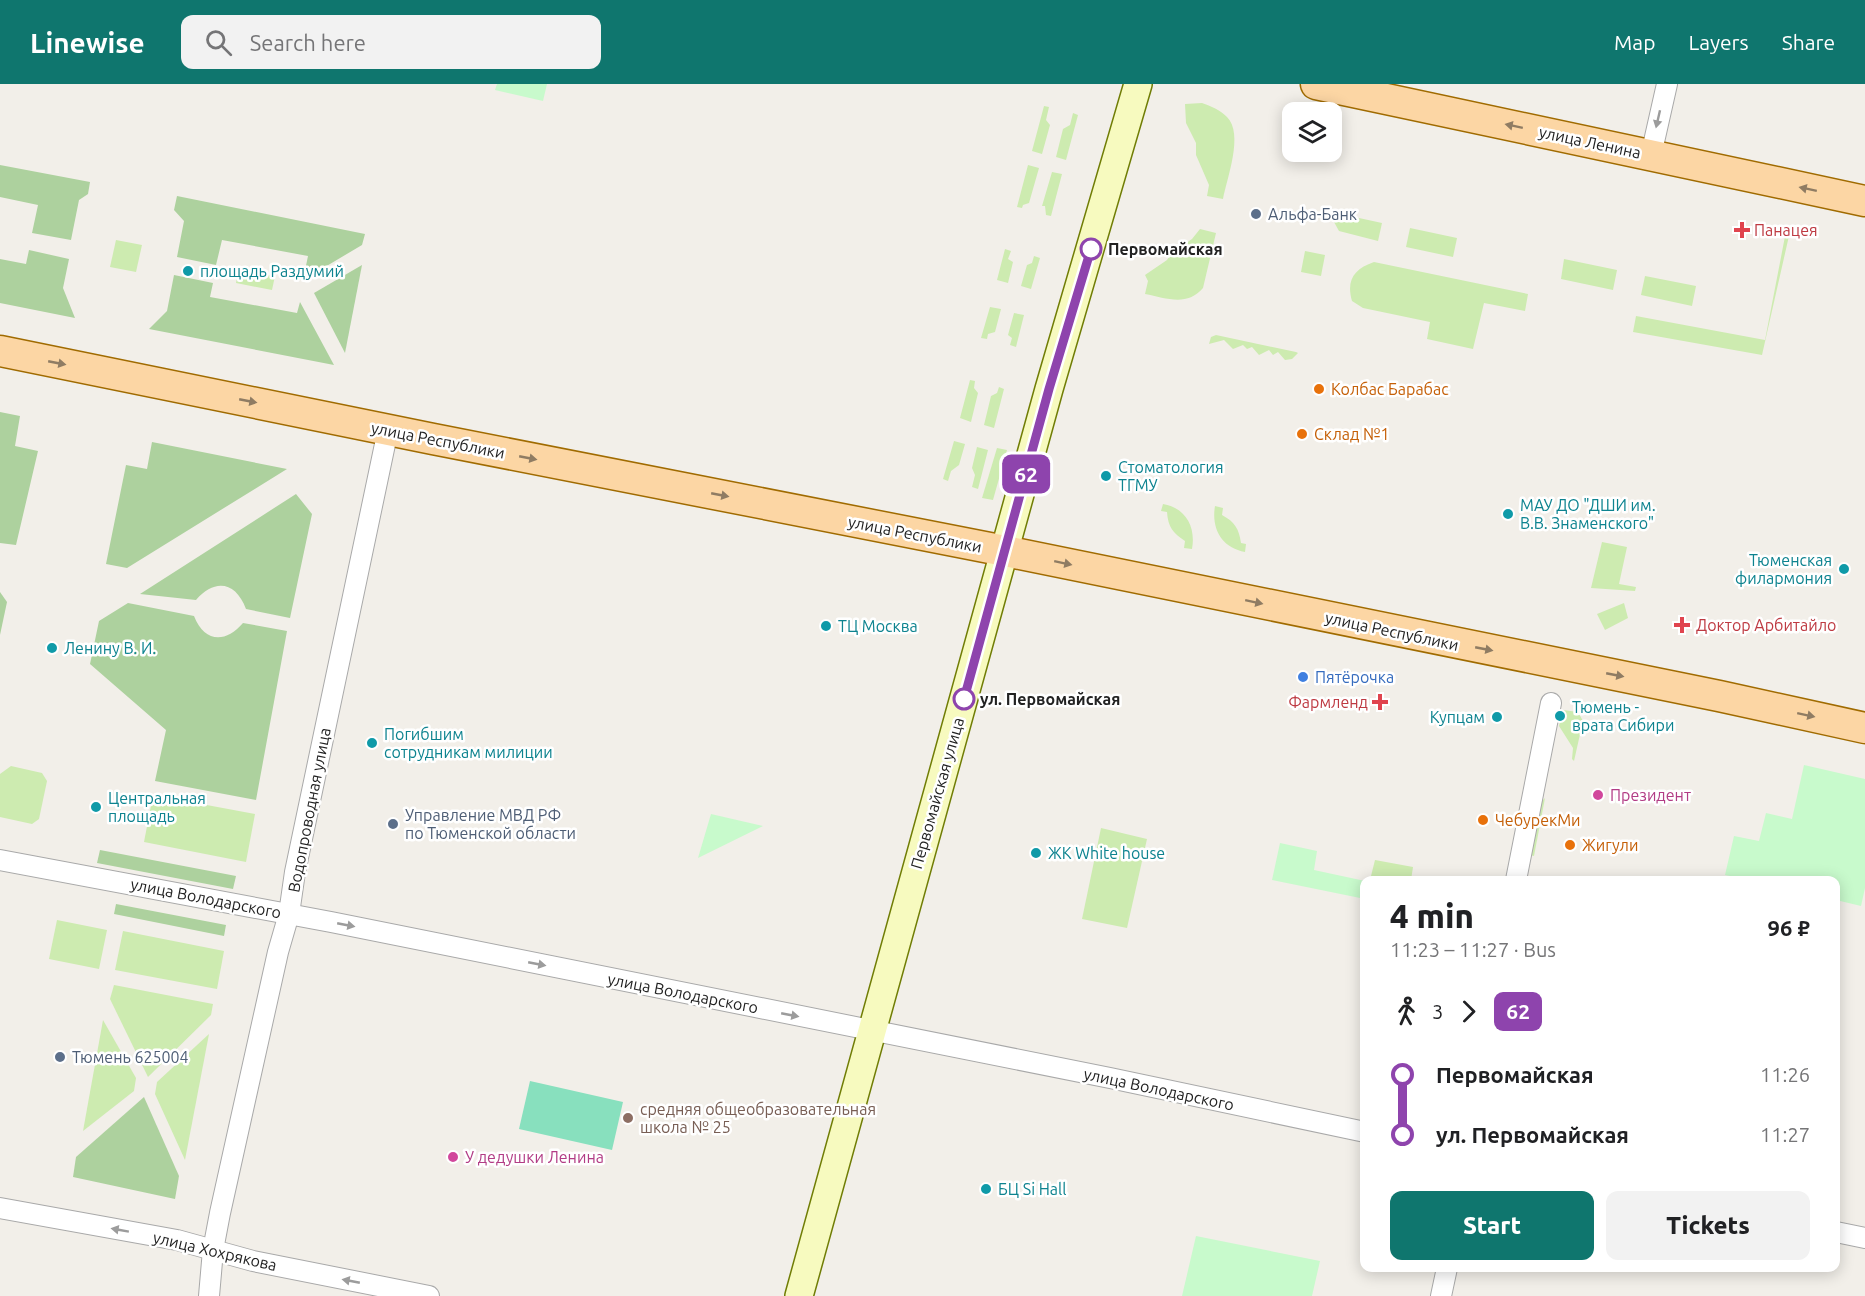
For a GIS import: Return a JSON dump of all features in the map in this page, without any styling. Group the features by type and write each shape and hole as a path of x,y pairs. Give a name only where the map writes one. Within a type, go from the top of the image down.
{"main road":[{"name":"улица Ленина","path":"1316,84 1865,201"},
{"name":"улица Республики","path":"0,351 1005,551 1719,696 1865,728"}],"street":[{"name":"Первомайская улица","path":"799,1296 870,1031 1049,389 1138,84"},
{"path":"1651,155 1667,84"},
{"name":"Водопроводная улица","path":"209,1296 213,1250 278,952 289,914 295,872 388,430"},
{"path":"1517,876 1551,703"},
{"name":"улица Володарского","path":"0,860 289,914 1360,1131"},
{"name":"улица Хохрякова","path":"0,1208 177,1240 253,1261 429,1296"},
{"path":"1840,1234 1865,1238"},
{"path":"1441,1296 1446,1272"}],"green space":[{"path":"497,84 547,84 543,101 495,90"},
{"path":"1202,103 1215,108 1227,117 1234,134 1233,156 1223,199 1207,196 1209,185 1196,155 1196,143 1186,123 1185,104"},
{"path":"1044,106 1049,107 1046,120 1050,125 1042,154 1032,151"},
{"path":"1073,113 1078,115 1066,160 1056,157 1063,129 1070,125"},
{"path":"0,165 90,182 88,194 79,200 71,240 32,233 38,205 0,197"},
{"path":"1028,165 1039,168 1029,203 1023,205 1022,208 1017,207"},
{"path":"1052,172 1062,174 1051,216 1046,215 1045,206 1042,206"},
{"path":"177,196 365,234 362,245 303,280 308,256 222,240 216,265 177,257 184,221 174,210"},
{"path":"1336,213 1382,223 1378,241 1339,231 1334,222"},
{"path":"1787,226 1791,227 1762,355 1633,332 1636,316 1765,340"},
{"path":"1410,228 1457,238 1453,257 1406,247"},
{"path":"1200,229 1216,233 1203,288 1190,298 1176,300 1145,294 1148,281 1145,275 1167,260 1172,253 1192,239"},
{"path":"116,240 142,245 136,272 110,267"},
{"path":"1005,249 1011,251 1008,259 1013,262 1008,283 997,280"},
{"path":"29,250 69,259 63,288 75,318 0,303 0,259 26,264"},
{"path":"1305,251 1325,255 1321,276 1301,272"},
{"path":"1034,256 1040,258 1031,289 1021,286 1027,265 1032,263"},
{"path":"1564,259 1617,270 1613,290 1561,279"},
{"path":"1374,262 1528,294 1525,311 1484,303 1473,349 1427,339 1430,322 1363,308 1352,301 1350,287 1353,276 1361,268"},
{"path":"362,265 345,353 314,293"},
{"path":"239,269 275,276 272,290 236,283"},
{"path":"174,275 213,283 210,297 297,313 300,302 334,365 149,329 167,311"},
{"path":"1645,276 1696,286 1692,306 1641,295"},
{"path":"990,307 1001,309 995,332 988,334 987,339 981,338"},
{"path":"1014,313 1024,315 1016,347 1010,345 1012,338 1008,335"},
{"path":"1216,335 1298,353 1292,359 1285,360 1278,352 1273,355 1269,350 1259,355 1252,347 1247,349 1243,345 1233,349 1224,340 1209,344 1211,337"},
{"path":"970,380 975,381 974,388 978,393 971,422 960,418"},
{"path":"999,387 1004,389 994,428 984,425 991,396 997,393"},
{"path":"0,412 20,416 15,446 38,451 16,545 0,543"},
{"path":"954,441 965,444 959,465 951,471 948,481 943,479"},
{"path":"152,442 287,469 127,568 106,564 126,465 147,469"},
{"path":"977,447 988,450 978,489 972,487 975,475 972,468"},
{"path":"997,448 1007,450 993,500 982,498"},
{"path":"296,494 312,514 290,618 246,609 237,593 224,586 210,588 196,600 140,594"},
{"path":"1163,504 1178,510 1188,520 1192,533 1192,549 1184,548 1185,541 1172,529 1167,512 1161,511"},
{"path":"1215,506 1223,508 1222,515 1236,526 1241,543 1246,544 1245,552 1230,546 1220,536 1215,522"},
{"path":"1602,542 1627,547 1619,584 1636,587 1635,591 1591,588"},
{"path":"0,592 7,602 0,635"},
{"path":"128,603 194,616 203,631 216,637 229,634 243,623 287,631 256,800 155,781 166,730 90,664 99,621"},
{"path":"1624,603 1628,618 1605,630 1597,614"},
{"path":"1563,710 1578,712 1583,721 1574,761 1572,759 1573,748 1559,726"},
{"path":"1804,765 1865,779 1865,888 1861,906 1840,901 1840,876 1725,875 1734,836 1759,841 1766,813 1792,819"},
{"path":"11,766 42,773 47,781 39,819 32,824 0,817 0,774"},
{"path":"153,795 255,814 246,862 144,842"},
{"path":"1545,798 1534,856 1525,854 1534,809"},
{"path":"711,814 763,826 698,858"},
{"path":"1101,828 1147,839 1127,928 1082,919"},
{"path":"1280,843 1317,851 1314,870 1360,880 1360,898 1272,880"},
{"path":"100,850 236,876 233,889 97,863"},
{"path":"1375,860 1413,867 1412,876 1371,876"},
{"path":"116,904 226,925 224,936 114,914"},
{"path":"57,920 107,930 99,969 49,959"},
{"path":"123,931 224,951 217,989 115,970"},
{"path":"114,985 213,1004 211,1015 148,1077 110,999"},
{"path":"103,1020 136,1078 134,1091 83,1131"},
{"path":"209,1034 185,1160 155,1094 157,1082"},
{"path":"530,1081 623,1102 612,1150 519,1129"},
{"path":"144,1097 179,1176 175,1199 73,1177 76,1157"},
{"path":"1196,1236 1320,1261 1312,1296 1182,1296"}],"bus line":[{"name":"62","path":"964,699 1049,389 1091,249"}],"place":[{"name":"Альфа-Банк","path":"1256,214"},
{"name":"Панацея","path":"1742,230"},
{"name":"Первомайская","path":"1091,249"},
{"name":"площадь Раздумий","path":"188,271"},
{"name":"Колбас Барабас","path":"1319,389"},
{"name":"Склад №1","path":"1302,434"},
{"name":"Стоматология ТГМУ","path":"1106,476"},
{"name":"МАУ ДО \"ДШИ им. В.В. Знаменского\"","path":"1508,514"},
{"name":"Тюменская филармония","path":"1844,569"},
{"name":"Доктор Арбитайло","path":"1682,625"},
{"name":"ТЦ Москва","path":"826,626"},
{"name":"Ленину В. И.","path":"52,648"},
{"name":"Пятёрочка","path":"1303,677"},
{"name":"ул. Первомайская","path":"964,699"},
{"name":"Фармленд","path":"1380,702"},
{"name":"Тюмень - врата Сибири","path":"1560,716"},
{"name":"Купцам","path":"1497,717"},
{"name":"Погибшим сотрудникам милиции","path":"372,743"},
{"name":"Президент","path":"1598,795"},
{"name":"Центральная площадь","path":"96,807"},
{"name":"ЧебурекМи","path":"1483,820"},
{"name":"Управление МВД РФ по Тюменской области","path":"393,824"},
{"name":"Жигули","path":"1570,845"},
{"name":"ЖК White house","path":"1036,853"},
{"name":"Тюмень 625004","path":"60,1057"},
{"name":"средняя общеобразовательная школа № 25","path":"628,1118"},
{"name":"У дедушки Ленина","path":"453,1157"},
{"name":"БЦ Si Hall","path":"986,1189"}]}
